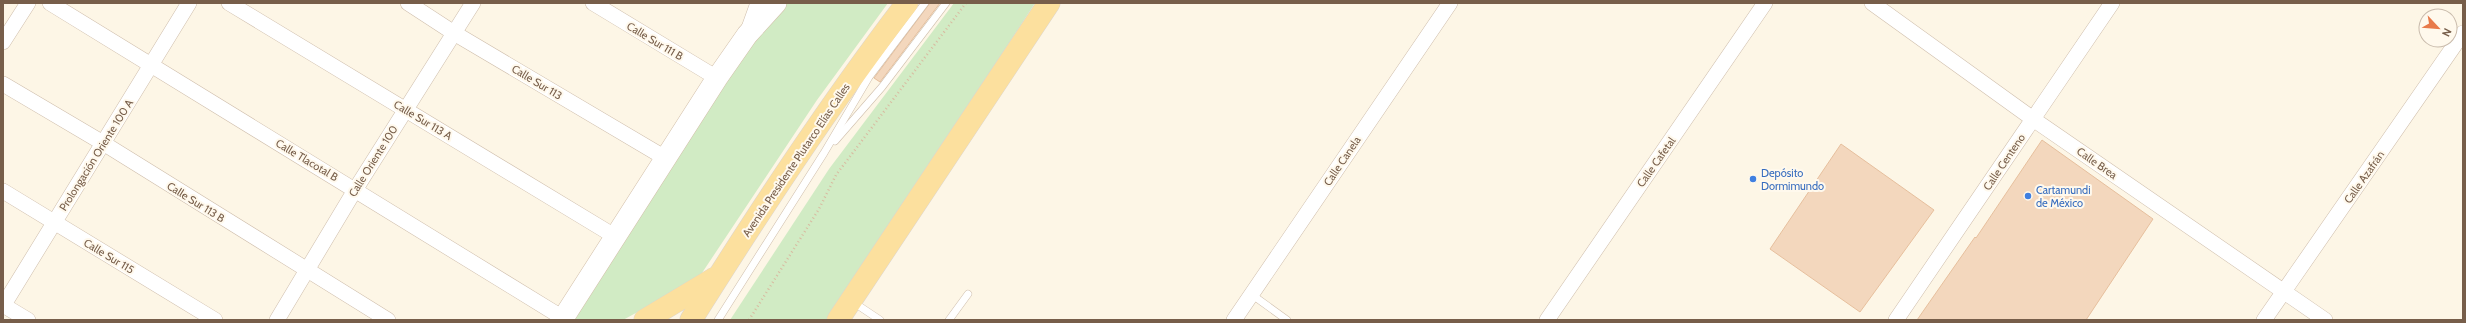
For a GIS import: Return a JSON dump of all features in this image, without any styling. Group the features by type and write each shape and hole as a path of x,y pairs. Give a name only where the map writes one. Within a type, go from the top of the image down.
{"main road":[{"name":"Avenida Presidente Plutarco Elías Calles","path":"691,320 854,73 907,3"},
{"path":"838,320 1048,3"},
{"path":"645,320 718,277"}],"street":[{"path":"3,42 28,3"},
{"name":"Calle Tlacotal B","path":"50,3 151,67 355,190 562,319"},
{"name":"Prolongación Oriente 100 A","path":"3,305 151,67 189,3"},
{"name":"Calle Sur 113 A","path":"229,3 616,237"},
{"name":"Calle Sur 113","path":"408,3 454,33 668,159"},
{"name":"Calle Oriente 100","path":"277,320 305,271 355,190 473,3"},
{"name":"Calle Sur 111 B","path":"592,3 717,78"},
{"path":"747,35 758,3"},
{"path":"562,319 668,159 717,78 747,35 776,3"},
{"name":"Calle Canela","path":"1234,320 1450,3"},
{"name":"Calle Cafetal","path":"1547,320 1765,3"},
{"name":"Calle Brea","path":"1872,3 2033,119 2325,320"},
{"name":"Calle Centeno","path":"1896,320 2112,3"},
{"name":"Calle Azafrán","path":"2264,320 2463,33"},
{"name":"Calle Sur 113 B","path":"3,84 103,143 305,271 388,320"},
{"name":"Calle Sur 115","path":"3,191 215,320"},
{"path":"3,305 28,320"}],"lane":[{"path":"718,320 824,153 869,77 925,3"},
{"path":"824,153 882,87 946,3"},
{"path":"950,320 968,294"},
{"path":"1251,294 1287,320"},
{"path":"851,301 880,320"}],"path":[{"path":"749,320 819,209 836,175 966,3"}],"green space":[{"path":"786,3 888,3 817,100 698,279 623,320 569,320 753,37"},
{"path":"954,3 1035,3 830,320 730,320 829,169"}],"building":[{"path":"930,3 940,3 880,82 874,78"},
{"path":"2042,140 2153,219 2086,320 1917,320 1975,237 1976,238"},
{"path":"1841,144 1934,210 1860,312 1770,249"}],"place":[{"name":"Depósito Dormimundo","path":"1753,179"},
{"name":"Cartamundi de México","path":"2028,196"}]}
